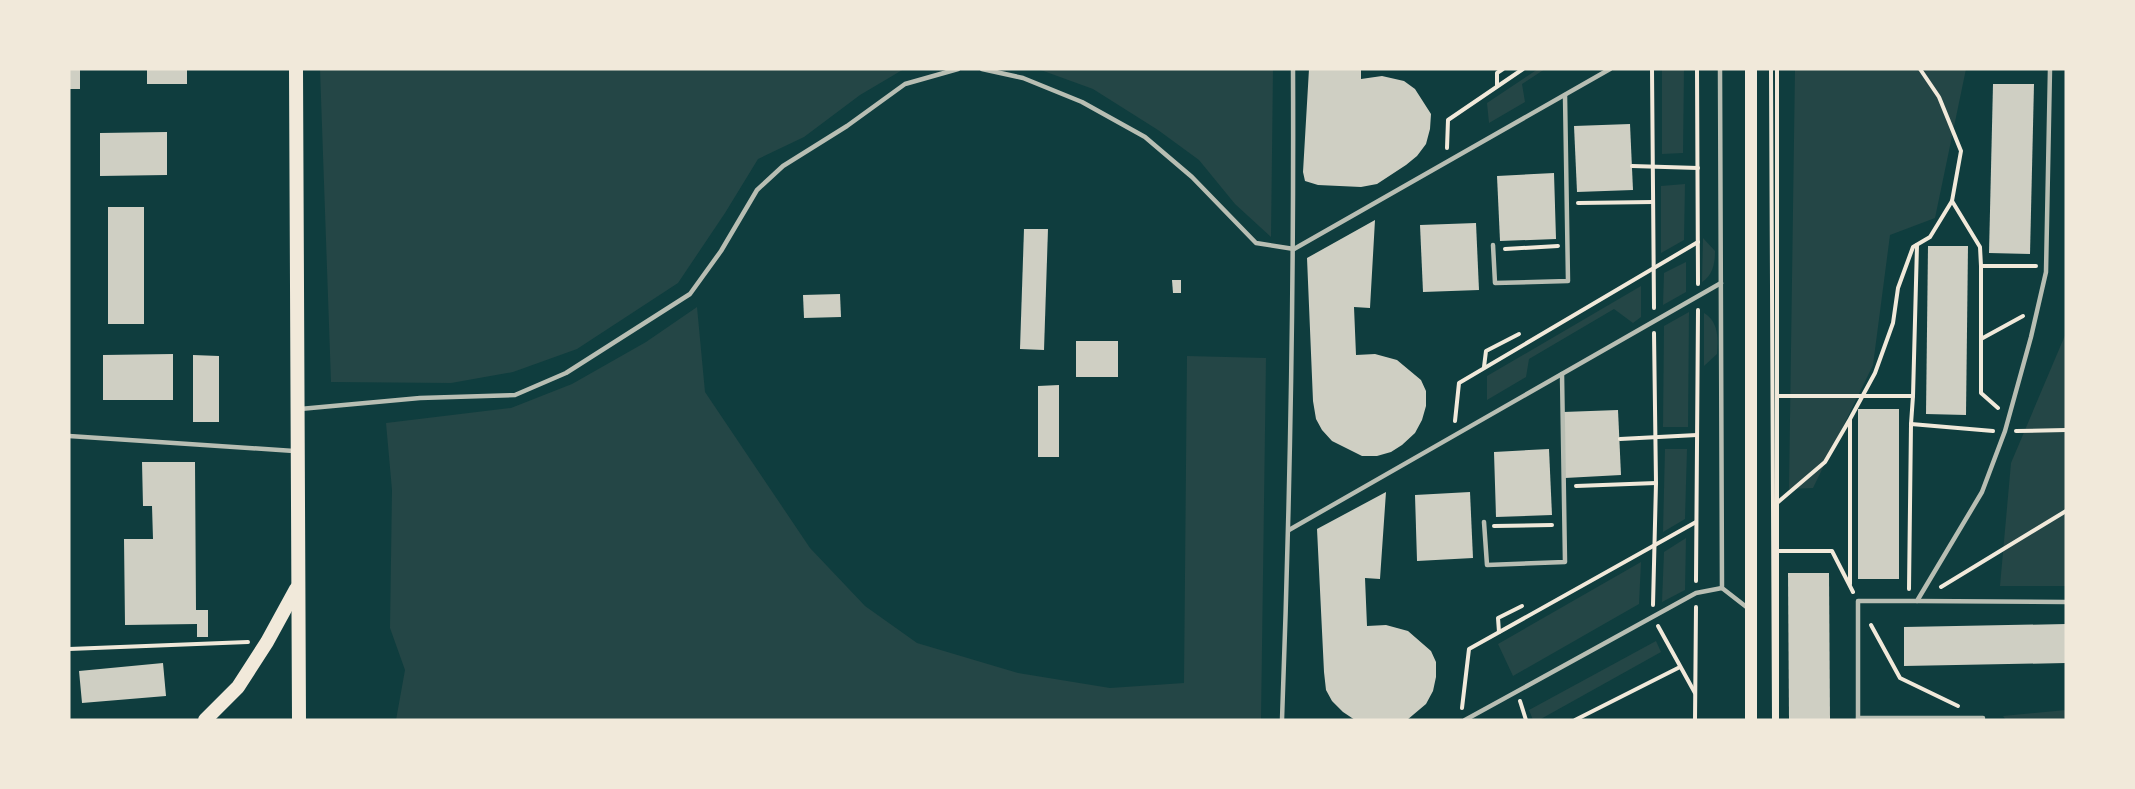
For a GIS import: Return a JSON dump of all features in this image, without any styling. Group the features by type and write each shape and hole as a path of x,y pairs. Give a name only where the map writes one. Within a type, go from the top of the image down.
{"highway":[{"path":"296,69 299,720"},
{"path":"205,720 238,687 267,642 297,587"}],"main road":[{"path":"1751,69 1751,720"}],"lane":[{"path":"297,409 420,398 515,395 566,373 690,294 721,251 757,189 783,166 847,126 905,84 958,69"},
{"path":"982,69 1023,78 1082,102 1145,137 1192,177 1256,243 1293,249 1610,69"},
{"path":"1282,720 1289,530 1293,69"},
{"path":"1720,69 1722,588"},
{"path":"1917,601 1982,492 2005,432 2037,309 2046,266 2050,69"},
{"path":"1493,247 1496,283 1568,281 1565,95"},
{"path":"1289,530 1721,283"},
{"path":"1484,524 1487,566 1566,562 1562,374"},
{"path":"69,436 297,451"},
{"path":"1465,720 1696,593 1722,588 1751,610"},
{"path":"1983,718 1858,719 1858,601 2066,602"}],"path":[{"path":"1497,86 1497,73 1503,69"},
{"path":"1446,162 1448,120 1523,69"},
{"path":"1652,69 1656,483 1653,617 1696,694"},
{"path":"1695,720 1697,69"},
{"path":"1771,69 1775,720"},
{"path":"1775,551 1777,503 1777,69"},
{"path":"1777,503 1825,462 1850,420 1875,373 1886,343 1893,323 1898,288 1913,247 1930,237 1952,201 1961,151 1939,97 1920,69"},
{"path":"1632,166 1698,168"},
{"path":"1952,201 1980,247 1981,393 2009,417"},
{"path":"1566,203 1653,202"},
{"path":"1454,436 1459,382 1698,242"},
{"path":"1493,247 1567,245"},
{"path":"1909,601 1911,424 1917,245"},
{"path":"1981,266 2046,266"},
{"path":"1981,339 2037,309"},
{"path":"1484,368 1486,351 1519,334"},
{"path":"1777,396 1913,396"},
{"path":"1850,420 1850,585"},
{"path":"1911,424 2005,432 2066,430"},
{"path":"1620,439 1697,435"},
{"path":"1564,487 1656,483"},
{"path":"1917,601 2066,511"},
{"path":"1462,708 1468,649 1696,522"},
{"path":"1484,524 1565,524"},
{"path":"1752,551 1832,551 1900,678 1983,718"},
{"path":"1498,632 1498,618 1522,606"},
{"path":"69,649 267,642"},
{"path":"1575,720 1680,667"},
{"path":"1517,692 1526,720"}],"shaded area":[{"path":"320,69 904,69 860,95 804,137 758,159 678,283 577,349 513,372 451,383 331,382"},
{"path":"1038,69 1273,69 1271,237 1235,204 1199,160 1158,130 1093,89"},
{"path":"1538,69 1545,69 1522,84 1525,102 1489,123 1487,103"},
{"path":"1662,69 1684,69 1683,153 1662,154"},
{"path":"1795,69 1966,69 1935,218 1890,235 1873,365 1813,488 1789,489"},
{"path":"1685,184 1684,240 1661,253 1661,186"},
{"path":"1703,238 1715,251 1715,260 1709,276 1702,282"},
{"path":"1686,262 1686,292 1663,305 1664,273"},
{"path":"1641,286 1641,317 1633,323 1614,309 1529,359 1526,377 1487,400 1487,376"},
{"path":"697,307 705,392 810,548 865,606 917,643 1018,673 1110,688 1184,683 1187,356 1266,358 1261,720 396,720 405,670 390,628 392,490 386,423 511,408 572,384 646,342"},
{"path":"1689,312 1688,427 1663,427 1664,326"},
{"path":"1704,313 1715,326 1718,343 1717,354 1704,366"},
{"path":"2066,333 2066,586 2000,586 2011,463"},
{"path":"1665,449 1687,449 1685,519 1663,532"},
{"path":"1686,538 1685,590 1662,602 1664,552"},
{"path":"1641,562 1639,604 1513,676 1498,644"},
{"path":"1656,641 1661,652 1539,720 1533,720 1529,710"},
{"path":"2066,710 2066,720 2006,720 2003,716"}],"building":[{"path":"69,69 80,69 80,89 69,89"},
{"path":"147,69 187,69 187,84 147,84"},
{"path":"1309,69 1361,69 1361,79 1382,76 1404,81 1415,89 1431,114 1426,144 1406,165 1377,184 1361,187 1318,185 1305,181 1303,172"},
{"path":"1993,84 2034,84 2030,254 1989,253"},
{"path":"1630,124 1633,190 1577,192 1574,126"},
{"path":"167,132 167,175 100,176 100,133"},
{"path":"1554,173 1556,239 1500,241 1497,176"},
{"path":"108,207 144,207 144,324 108,324"},
{"path":"1375,220 1370,308 1354,307 1356,355 1375,354 1397,360 1421,380 1426,391 1426,406 1415,433 1402,445 1391,452 1377,456 1362,456 1332,441 1316,419 1313,401 1307,258"},
{"path":"1476,223 1479,290 1423,292 1420,225"},
{"path":"1024,229 1048,229 1044,350 1020,349"},
{"path":"1928,246 1968,246 1966,415 1926,414"},
{"path":"1172,280 1181,280 1181,293 1173,293"},
{"path":"840,294 841,317 804,318 803,295"},
{"path":"1076,341 1118,341 1118,377 1076,377"},
{"path":"173,354 173,400 103,400 103,355"},
{"path":"193,355 219,356 219,422 193,422"},
{"path":"1059,385 1059,457 1038,457 1038,386"},
{"path":"1858,409 1899,409 1899,579 1858,579"},
{"path":"1618,410 1621,475 1565,478 1563,412"},
{"path":"1549,449 1552,515 1496,517 1494,452"},
{"path":"142,462 195,462 196,610 208,610 208,637 197,637 197,624 125,625 124,539 153,539 152,506 143,506"},
{"path":"1386,492 1380,579 1365,578 1367,626 1386,625 1408,631 1431,651 1436,662 1436,677 1433,691 1426,704 1407,720 1355,720 1332,701 1326,690 1317,529"},
{"path":"1470,492 1473,558 1417,561 1415,495"},
{"path":"1788,573 1829,573 1830,720 1789,720"},
{"path":"2066,624 2066,663 1904,666 1904,627"},
{"path":"163,663 166,696 82,703 79,671"}]}
